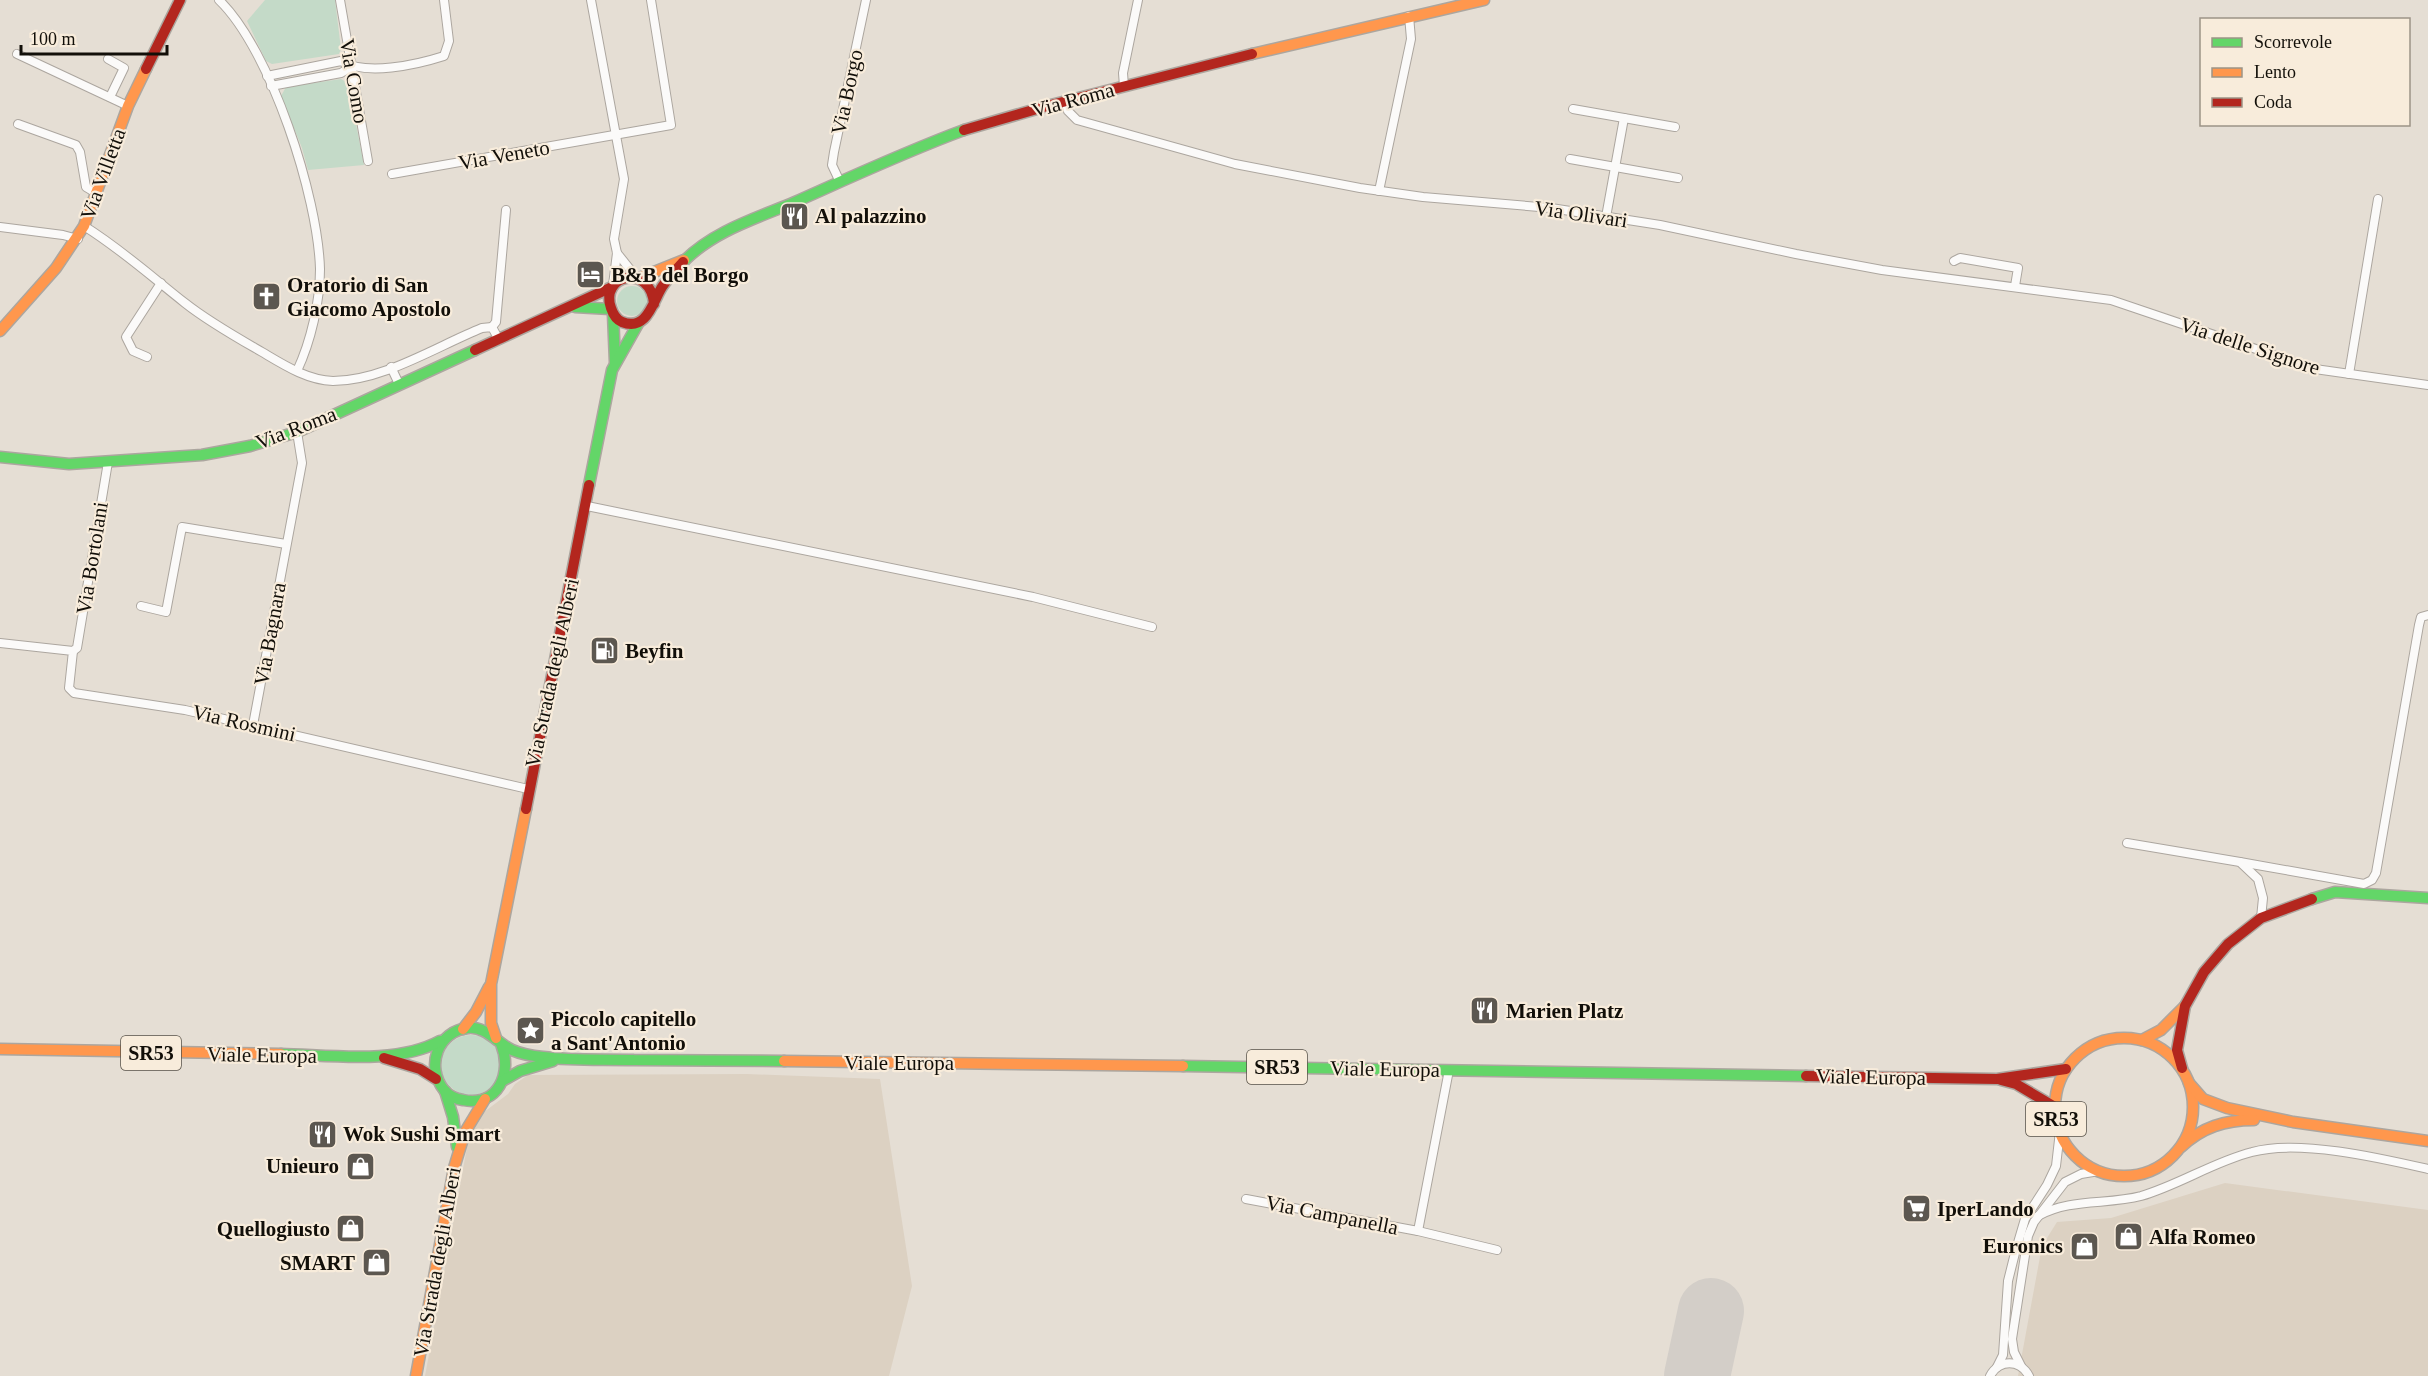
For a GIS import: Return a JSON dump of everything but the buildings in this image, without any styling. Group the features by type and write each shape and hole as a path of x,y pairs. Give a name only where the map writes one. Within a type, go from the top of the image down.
{"main road":[{"name":"Via Villetta","path":"0,331 35,293 78,239 128,106 180,0"},
{"name":"Via Roma","path":"571,307 586,306 611,312 627,323 639,322 648,315 663,286 684,260 707,243 840,182 964,130 1065,100 1409,16 1484,0"},
{"name":"Via Roma","path":"0,458 69,464 202,455 250,446 297,432 571,307 624,278 638,278 684,260"},
{"path":"638,278 650,286 654,304"},
{"path":"611,312 608,298 612,286"},
{"name":"Via Strada degli Alberi","path":"499,1041 491,1023 491,984 528,789 615,362 611,312"},
{"name":"Via Strada degli Alberi","path":"615,362 639,322"},
{"path":"2142,1040 2161,1030 2185,1006 2204,972 2228,944 2261,918 2297,903 2336,892 2428,898"},
{"name":"Via Strada degli Alberi","path":"463,1029 476,1012 491,984"},
{"path":"2182,1068 2177,1050 2185,1006"},
{"name":"Viale Europa","path":"0,1049 380,1056 428,1049 463,1029 477,1029 512,1050 557,1059 1997,1079 2066,1070"},
{"name":"SR53","path":"2181,1147 2190,1127 2193,1105 2189,1083 2182,1068 2164,1051 2142,1040 2128,1038 2099,1042 2086,1049 2066,1070 2060,1081 2055,1107 2060,1131 2065,1143 2079,1159 2098,1171 2116,1175 2134,1175 2152,1170 2168,1161 2198,1131 2216,1123 2249,1120 2294,1122"},
{"path":"436,1079 434,1058 444,1039"},
{"path":"499,1041 507,1065 504,1080"},
{"name":"Viale Europa","path":"380,1056 420,1069 436,1079 445,1091"},
{"name":"Viale Europa","path":"485,1099 497,1091 504,1080 536,1065 557,1059"},
{"name":"Viale Europa","path":"1997,1079 2016,1084 2055,1107"},
{"name":"SR53","path":"2189,1083 2203,1099 2214,1105 2294,1122 2428,1141"},
{"path":"445,1091 464,1101 485,1099"},
{"name":"Via Strada degli Alberi","path":"445,1091 453,1117 457,1148"},
{"name":"Via Strada degli Alberi","path":"416,1376 442,1244 457,1148 471,1114 485,1099"}],"street":[{"path":"219,0 239,21 267,76 289,131 315,220 320,270 318,291 307,346 297,371"},
{"name":"Via Como","path":"340,0 368,161"},
{"path":"267,76 340,61 351,67 365,69 397,66 444,56 449,41 444,0"},
{"path":"591,0 624,179 614,239 617,253 612,286"},
{"name":"Via Veneto","path":"392,174 671,125 651,0"},
{"name":"Via Borgo","path":"840,182 832,165 866,0"},
{"path":"1124,86 1123,73 1138,0"},
{"path":"1379,191 1411,39 1409,16"},
{"path":"17,54 128,106"},
{"path":"108,59 124,68 110,97"},
{"path":"271,87 341,73 351,67"},
{"name":"Via Olivari","path":"1065,100 1068,111 1077,120 1235,164 1379,191 1551,208 1660,225 1882,270 2111,300"},
{"path":"1573,109 1674,127"},
{"path":"1606,217 1624,118"},
{"path":"18,124 76,145 80,152 86,187 96,194"},
{"path":"1570,159 1678,178"},
{"path":"2349,374 2378,199"},
{"path":"492,327 496,319 506,210"},
{"path":"84,226 108,241 187,305 227,332 310,378 333,381 363,376 391,367 482,328 492,327"},
{"path":"0,227 78,239"},
{"path":"617,253 638,278"},
{"path":"1954,261 1960,258 2018,268 2015,286"},
{"path":"147,357 133,351 126,337 161,283"},
{"name":"Via delle Signore","path":"2111,300 2315,369 2428,385"},
{"path":"492,327 499,340"},
{"path":"391,367 399,384"},
{"name":"Via Bagnara","path":"253,725 302,462 297,432"},
{"name":"Via Bortolani","path":"73,651 77,648 108,462"},
{"path":"587,507 1033,597 1152,627"},
{"path":"141,606 166,612 182,527 286,544"},
{"path":"2127,843 2364,884 2372,880 2376,873 2419,625 2421,617 2428,615"},
{"path":"0,643 73,651"},
{"name":"Via Rosmini","path":"73,651 69,688 74,693 185,710 528,789"},
{"path":"2240,862 2258,879 2263,898 2261,918"},
{"name":"Via Campanella","path":"1418,1232 1449,1070"},
{"path":"1990,1376 2003,1355 2008,1281 2015,1253 2025,1219 2048,1185 2056,1166 2060,1131"},
{"path":"2038,1216 2053,1208 2066,1205 2141,1196 2234,1157 2254,1151 2291,1146 2428,1170"},
{"path":"2029,1376 2014,1352 2013,1323 2028,1236 2038,1216 2065,1182 2081,1174 2098,1171"},
{"name":"Via Campanella","path":"1246,1199 1418,1232 1497,1250"},
{"path":"1997,1367 2009,1363 2021,1366"}],"shaded area":[{"path":"747,1074 880,1079 912,1286 889,1376 425,1376 470,1131 476,1118 508,1094 515,1084 528,1075"},
{"path":"2225,1183 2428,1210 2428,1376 2018,1376 2042,1246 2057,1222 2111,1218"}],"green space":[{"path":"265,0 335,0 341,49 339,54 272,64 266,61 247,21"},
{"path":"341,79 348,83 364,165 308,170 302,148 281,96 286,87"},
{"path":"632,286 643,290 647,301 643,312 632,316 621,312 617,301 621,290"},
{"path":"465,1035 477,1035 488,1040 496,1048 501,1065 499,1077 488,1090 477,1095 465,1095 454,1090 446,1082 441,1071 441,1059 446,1048 454,1040"}],"runway":[{"path":"1697,1376 1711,1311"}],"traffic: fast":[{"path":"683,262 708,242 736,226 964,130"},
{"path":"575,307 610,309"},
{"path":"613,314 615,362"},
{"path":"589,485 612,370 639,322"},
{"path":"0,457 69,464 202,455 250,446 297,432 475,350"},
{"path":"2312,899 2335,892 2428,898"},
{"path":"501,1044 505,1066 500,1086 494,1093 475,1101 455,1098 444,1090 438,1081 436,1071 435,1061 438,1051 449,1036 468,1028 486,1032 515,1051 554,1058 784,1061"},
{"path":"281,1054 341,1057 383,1056 423,1048 440,1041"},
{"path":"504,1080 520,1071 553,1061"},
{"path":"1183,1066 1806,1076"},
{"path":"445,1091 453,1117 457,1147"}],"traffic: slow":[{"path":"1252,54 1484,0"},
{"path":"0,331 56,268 84,226 128,106 146,69"},
{"path":"639,278 684,260"},
{"path":"496,1038 491,1023 491,984 526,809"},
{"path":"463,1029 476,1012 489,987"},
{"path":"2142,1040 2161,1030 2185,1006"},
{"path":"2124,1038 2150,1043 2173,1058 2188,1081 2193,1107 2188,1133 2173,1156 2150,1171 2124,1176 2098,1171 2075,1156 2060,1133 2055,1107 2060,1081 2075,1058 2098,1043 2124,1038"},
{"path":"0,1049 281,1054"},
{"path":"784,1061 1183,1066"},
{"path":"2189,1083 2203,1099 2227,1108 2293,1122 2428,1141"},
{"path":"416,1376 454,1168 465,1132 485,1099"},
{"path":"2181,1147 2197,1134 2214,1126 2233,1121 2254,1120"}],"traffic: jam":[{"path":"146,69 180,0"},
{"path":"964,130 1047,106 1252,54"},
{"path":"654,304 651,291 636,278 619,281 612,287 609,296 612,310 618,320 631,324 638,323 648,313 652,307 655,300 662,287 669,277 683,262"},
{"path":"475,350 612,287"},
{"path":"526,809 589,485"},
{"path":"2182,1068 2177,1050 2185,1006 2204,972 2228,944 2261,918 2312,899"},
{"path":"384,1058 420,1069 436,1079"},
{"path":"1806,1076 1997,1079 2066,1069"},
{"path":"2001,1080 2016,1084 2055,1107"}],"place":[{"name":"Al palazzino","path":"794,216"},
{"name":"B&B del Borgo","path":"590,275"},
{"name":"Oratorio di San Giacomo Apostolo","path":"266,297"},
{"name":"Beyfin","path":"604,651"},
{"name":"Marien Platz","path":"1485,1011"},
{"name":"Piccolo capitello a Sant'Antonio","path":"530,1031"},
{"name":"Wok Sushi Smart","path":"322,1134"},
{"name":"Unieuro","path":"360,1166"},
{"name":"IperLando","path":"1916,1209"},
{"name":"Quellogiusto","path":"351,1229"},
{"name":"Alfa Romeo","path":"2128,1237"},
{"name":"Euronics","path":"2084,1246"},
{"name":"SMART","path":"376,1263"}]}
